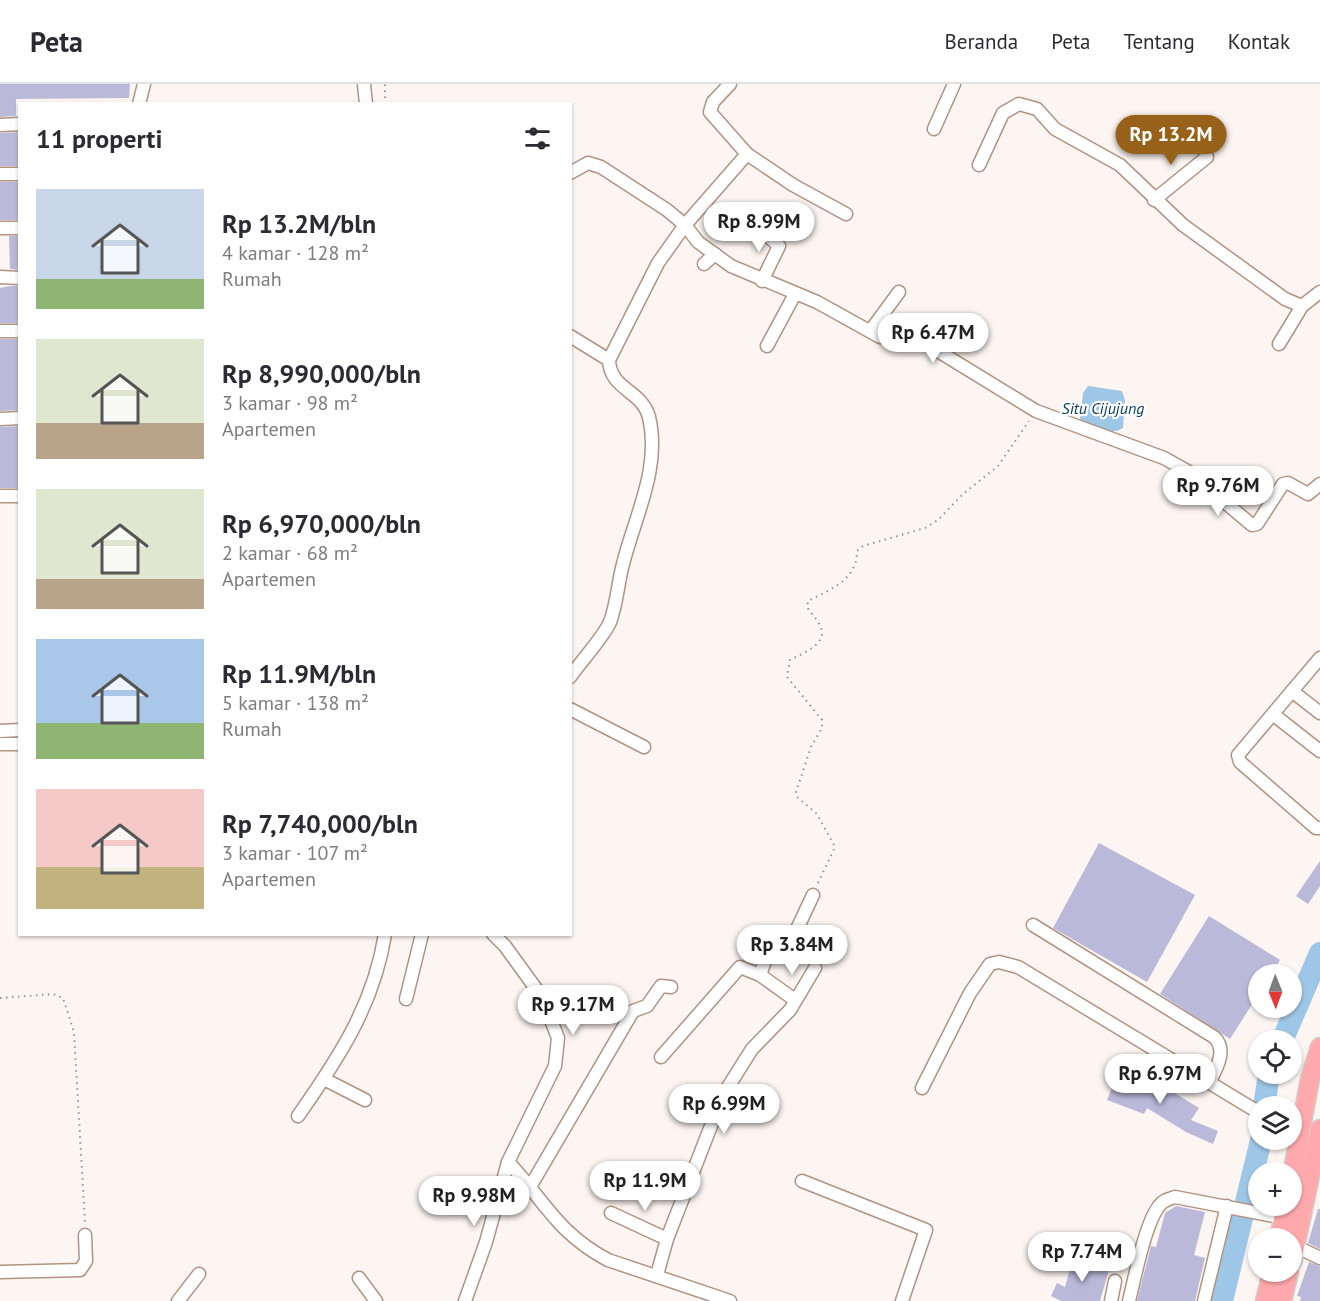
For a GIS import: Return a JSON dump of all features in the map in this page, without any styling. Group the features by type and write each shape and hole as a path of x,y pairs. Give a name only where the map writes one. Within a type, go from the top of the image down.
{"highway":[{"path":"1302,1104 1320,1047"},
{"path":"1294,1228 1320,1129"},
{"path":"1265,1301 1270,1282"},
{"path":"1282,1301 1287,1282"}],"street":[{"path":"140,102 144,84"},
{"path":"364,84 366,102"},
{"path":"730,84 712,102 710,112 747,154 793,185 846,214"},
{"path":"934,129 954,84"},
{"path":"979,165 1003,113 1019,104 1037,109 1055,129 1120,165 1154,200 1183,225 1285,298 1302,306"},
{"path":"0,125 18,124"},
{"path":"572,674 611,620 628,542 640,511 653,448 648,414 635,396 612,377 609,360 658,263 686,225 747,154"},
{"path":"1154,200 1207,157"},
{"path":"572,171 588,163 601,167 686,225 698,242 731,266 871,330 880,337 912,335 1036,411 1164,458 1189,472 1252,525 1257,524 1283,484 1288,483 1308,494 1320,484"},
{"path":"0,174 18,174"},
{"path":"762,280 779,246 770,238 775,229 766,222"},
{"path":"0,228 18,228"},
{"path":"704,264 715,254"},
{"path":"0,278 18,278"},
{"path":"871,330 899,291"},
{"path":"1279,344 1302,306 1320,292"},
{"path":"767,346 795,294"},
{"path":"0,331 18,330"},
{"path":"572,337 609,360"},
{"path":"0,419 18,418"},
{"path":"0,496 18,496"},
{"path":"1320,658 1238,755 1238,759 1316,828 1320,828"},
{"path":"1292,691 1320,713"},
{"path":"572,710 644,747"},
{"path":"1274,715 1320,751"},
{"path":"0,731 18,730"},
{"path":"0,744 18,744"},
{"path":"760,975 771,944 787,946 790,944 813,896"},
{"path":"1033,925 1214,1037 1219,1042 1221,1052 1209,1083"},
{"path":"298,1116 357,1025 374,987 385,936"},
{"path":"406,999 422,936"},
{"path":"465,1301 510,1164 555,1066 558,1038 542,998 505,946 495,936"},
{"path":"922,1088 970,993 990,964 999,962 1018,967 1248,1106"},
{"path":"661,1057 737,969 744,968 760,975 795,1000"},
{"path":"657,1275 667,1239 723,1095 752,1049 785,1015 815,968"},
{"path":"528,1184 633,1011 647,1006 661,986 671,987"},
{"path":"324,1079 365,1100"},
{"path":"510,1164 556,1222 583,1245 608,1260 730,1301"},
{"path":"802,1181 926,1230 902,1301"},
{"path":"1129,1301 1157,1207 1164,1201 1175,1197 1248,1210"},
{"path":"1204,1301 1233,1207"},
{"path":"611,1213 667,1239"},
{"path":"0,1272 80,1270 86,1261 85,1235"},
{"path":"1302,1253 1320,1258"},
{"path":"178,1301 199,1274"},
{"path":"358,1278 376,1301"},
{"path":"1111,1301 1115,1281"}],"path":[{"path":"385,84 385,102"},
{"path":"813,896 835,847 817,813 797,797 796,792 810,747 822,728 822,720 787,677 786,671 790,660 819,642 822,634 821,627 807,607 808,601 850,577 857,562 857,551 863,546 925,528 939,520 963,494 998,466 1036,411"},
{"path":"0,998 53,994 63,998 74,1032 85,1235"}],"water":[{"name":"Situ Cijujung","path":"1088,386 1122,391 1125,400 1123,428 1118,431 1106,431 1095,428 1080,419 1083,393"}],"building":[{"path":"0,84 130,84 129,98 16,99 16,116 0,117"},
{"path":"18,132 18,166 0,166 0,133"},
{"path":"0,182 18,182 18,220 0,220"},
{"path":"9,236 18,236 18,270 10,269"},
{"path":"18,286 18,323 0,323 0,288"},
{"path":"0,339 18,339 18,410 0,411"},
{"path":"18,426 18,488 0,488 0,427"},
{"path":"1099,843 1195,895 1147,982 1053,928"},
{"path":"1320,861 1320,886 1308,904 1296,896"},
{"path":"1209,916 1280,960 1278,964 1248,964 1248,1011 1230,1039 1160,994"},
{"path":"1118,1073 1161,1090 1163,1086 1199,1108 1191,1120 1218,1131 1213,1144 1186,1132 1147,1108 1144,1114 1107,1100"},
{"path":"1176,1206 1205,1212 1194,1255 1205,1258 1195,1301 1137,1301 1151,1246 1156,1247 1165,1213"},
{"path":"1318,1209 1320,1209 1320,1249 1308,1243"},
{"path":"1073,1258 1109,1270 1100,1301 1061,1301 1051,1296 1057,1283 1065,1287"},
{"path":"1309,1262 1320,1266 1320,1301 1300,1301 1301,1297 1297,1296"}],"waterway":[{"path":"1287,1030 1320,953"},
{"path":"1266,1096 1267,1084"},
{"path":"1222,1301 1259,1150"}]}
